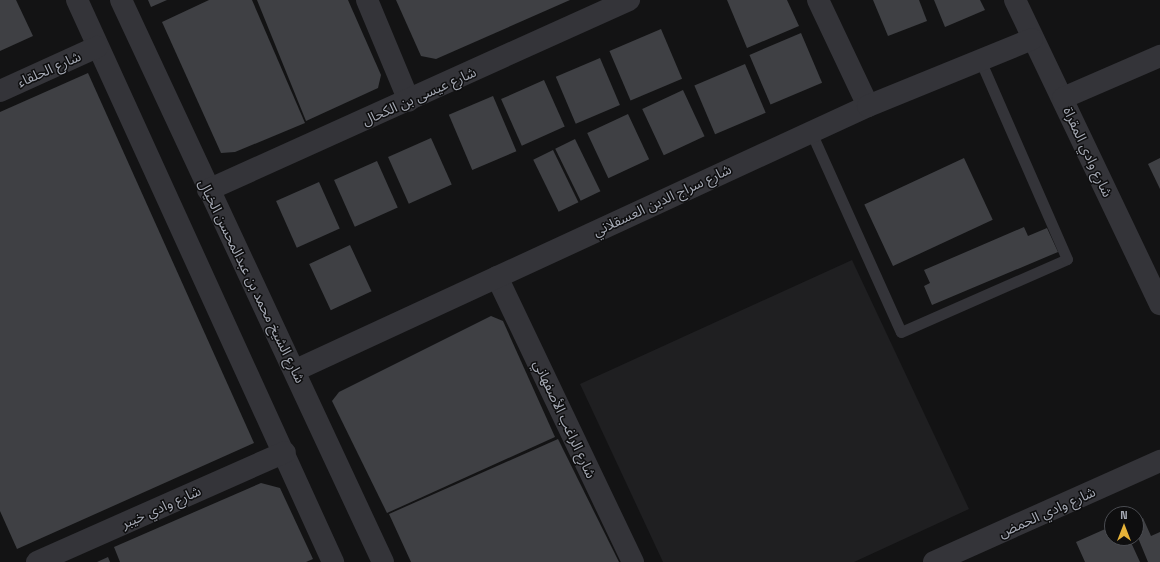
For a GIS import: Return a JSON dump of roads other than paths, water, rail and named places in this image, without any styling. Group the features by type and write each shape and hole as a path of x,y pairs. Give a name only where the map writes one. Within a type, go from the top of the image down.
{"street":[{"path":"77,0 97,48 285,452 333,562"},
{"name":"شارع الشيخ محمد بن عبدالمحسن الخيال","path":"122,0 208,190 296,370 383,562"},
{"path":"367,0 409,101"},
{"name":"شارع عيسى بن الكحال","path":"208,190 409,101 629,0"},
{"path":"818,0 868,106"},
{"name":"شارع وادي المقراة","path":"1015,0 1032,39 1063,98 1160,304"},
{"name":"شارع سراج الدين العسقلاني","path":"296,370 868,106 979,58 1032,39"},
{"name":"شارع الحلقاء","path":"0,91 97,48"},
{"path":"1063,98 1160,56"},
{"name":"شارع الراغب الأصفهاني","path":"497,277 633,562"},
{"name":"شارع وادي خيبر","path":"37,562 285,452"},
{"name":"شارع وادي الحمض","path":"934,562 1160,461"}],"lane":[{"path":"811,132 901,332 1067,259 979,58"}]}
